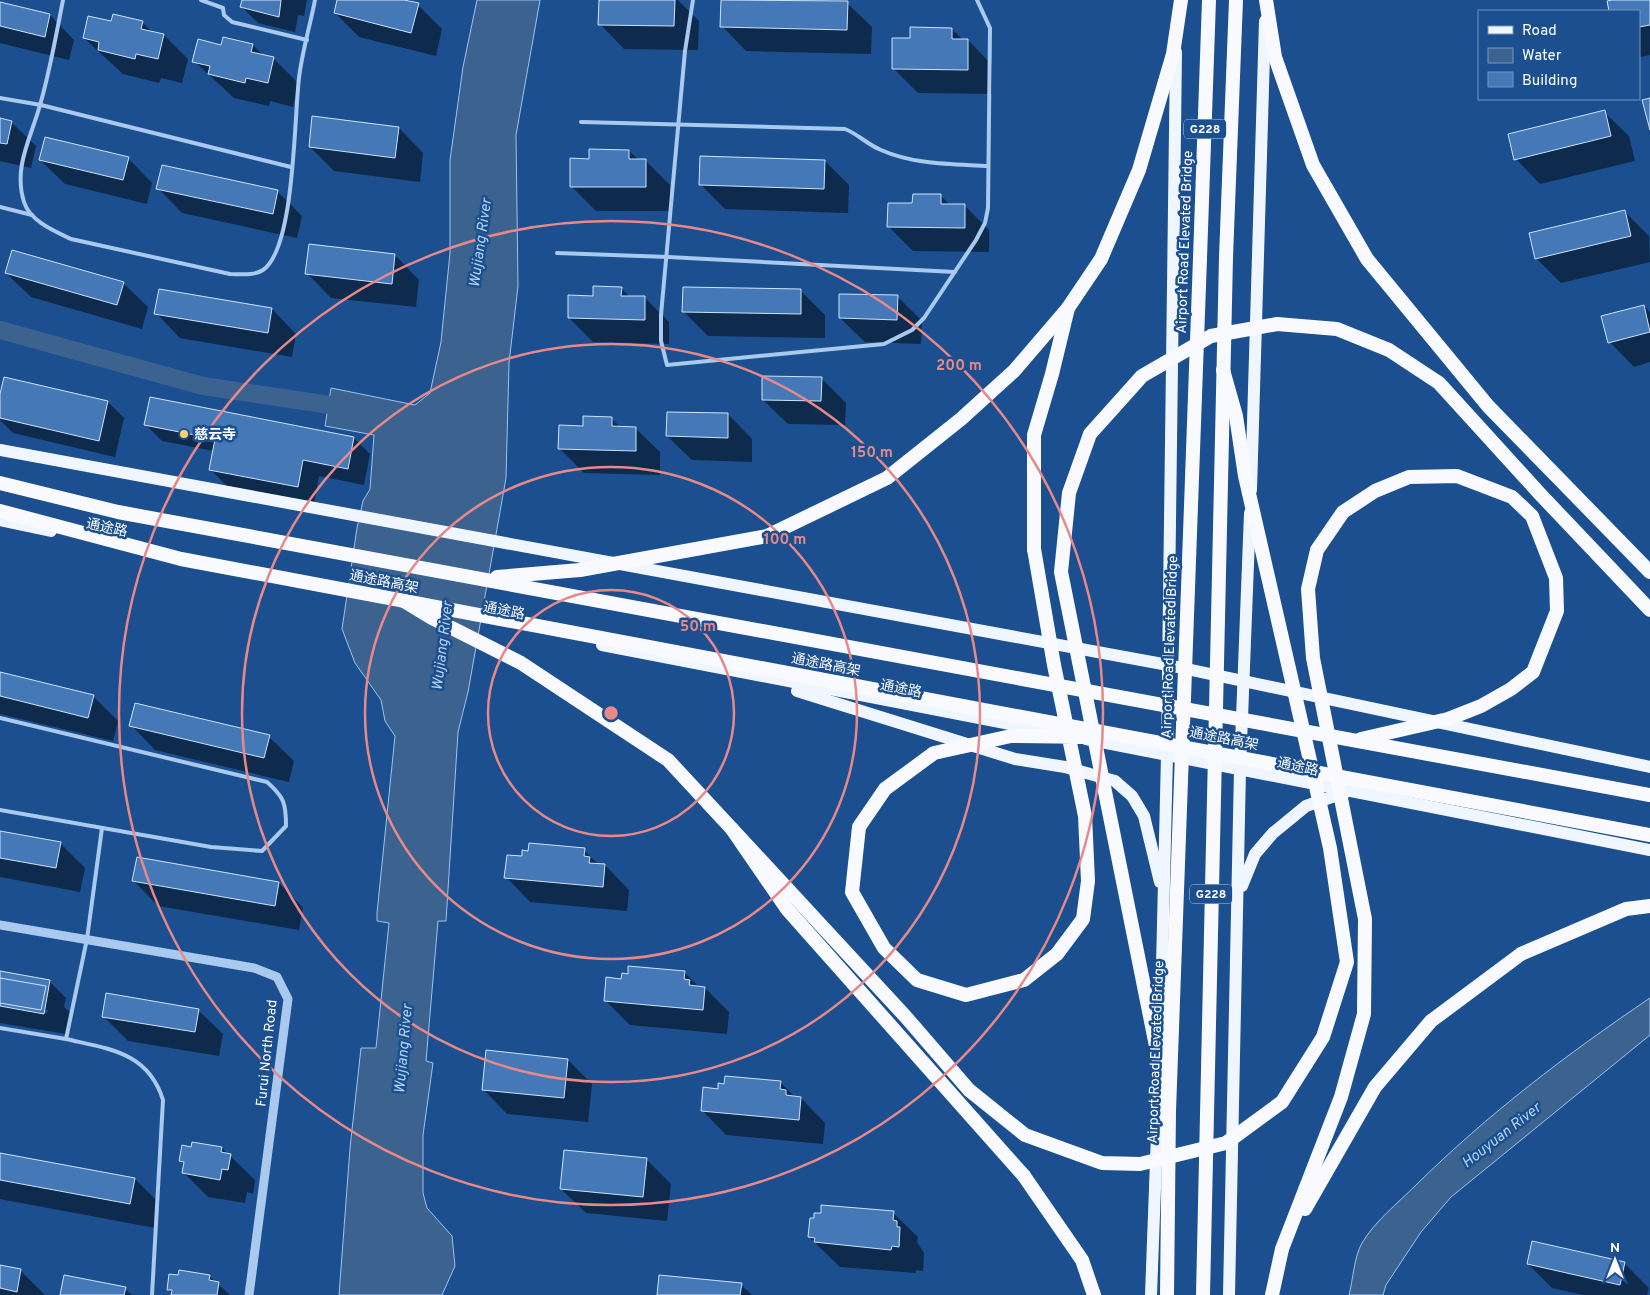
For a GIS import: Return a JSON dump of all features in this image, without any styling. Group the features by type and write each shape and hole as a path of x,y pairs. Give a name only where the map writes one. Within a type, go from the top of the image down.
{"highway":[{"path":"479,579 580,570 767,536 887,478 961,419 1007,377 1068,308 1101,259 1139,170 1173,54 1179,0"},
{"name":"Airport Road Elevated Bridge","path":"1167,1295 1169,1111 1209,0"},
{"name":"G228","path":"1203,1295 1223,370 1236,0"},
{"path":"1266,0 1275,57 1313,165 1367,259 1488,406 1650,572"},
{"path":"1068,308 1052,374 1034,435 1034,549 1054,664 1064,712 1068,731 1070,740 1086,816 1088,881 1083,919 1057,954 1024,980 966,995 917,980 884,948 852,892 859,828 885,789 934,753 1011,736 1068,737 1078,737 1097,737 1107,738 1135,738"},
{"path":"1169,1111 1061,572 1069,493 1090,434 1142,376 1211,336 1277,324 1337,329 1389,350 1440,383 1540,494 1650,610"},
{"path":"409,605 521,663 668,760 904,1016 969,1090 1025,1135 1102,1163 1140,1164 1226,1143 1282,1102 1323,1037 1347,962 1330,848 1245,476 1236,416 1223,370"},
{"path":"1272,1295 1282,1249 1341,1097 1364,1014 1365,919 1313,658 1308,588 1317,550 1343,512 1375,491 1409,476 1457,476 1512,498 1532,516 1556,578 1557,611 1532,672 1511,689 1481,706 1448,719 1355,741"},
{"name":"通途路高架","path":"0,483 118,512 1650,795"},
{"name":"通途路高架","path":"0,511 181,559 409,605 1135,738 1650,835"},
{"path":"732,829 787,909 1024,1176 1082,1260 1094,1295"},
{"path":"1282,1249 1375,1087 1431,1021 1521,954 1626,909 1650,906"}],"main road":[{"path":"1151,1295 1164,902 1179,0"},
{"path":"1229,1295 1239,893 1240,769 1245,681 1266,0"},
{"path":"0,450 1168,664 1650,767"},
{"name":"通途路","path":"0,520 481,621 1650,850"},
{"path":"733,671 1015,758 1073,769 1115,781 1132,796 1144,816 1164,902"},
{"path":"1239,893 1256,854 1273,833 1306,806 1347,792"}],"street":[{"name":"Furui North Road","path":"0,925 254,968 277,977 288,999 250,1295"}],"lane":[{"path":"32,216 24,204 20,165 40,105 63,0"},
{"path":"201,0 219,5 223,8 224,15 232,22 307,40"},
{"path":"0,207 32,216 50,229 71,239 230,274 246,275 263,270 273,258 281,241 286,216 299,77 316,0"},
{"path":"693,0 685,52 668,257 661,316 661,341 667,365 884,344 912,330 924,318 985,223 988,208 990,28 977,0"},
{"path":"0,98 40,105 291,167"},
{"path":"581,122 678,126 845,128 859,135 880,150 925,163 988,166"},
{"path":"557,253 955,272"},
{"path":"0,718 252,777 266,782 280,793 286,808 286,826 262,852 210,846 0,810"},
{"path":"66,1039 87,939 102,828"},
{"path":"0,1028 66,1039 108,1048 125,1054 137,1061 150,1073 159,1086 163,1100 152,1295"}],"water":[{"name":"Wujiang River","path":"477,0 540,0 516,135 518,286 509,363 506,478 468,692 458,732 446,921 438,921 426,1061 433,1063 423,1135 423,1193 427,1208 452,1236 455,1266 442,1295 339,1295 350,1148 361,1048 376,1048 389,923 377,921 377,913 395,736 385,721 381,700 355,663 342,629 357,528 363,501 370,489 374,435 325,426 331,388 415,405 430,393 441,342 450,253 450,160 463,67"},
{"name":"Houyuan River","path":"1650,998 1650,1035 1451,1197 1421,1232 1386,1285 1383,1295 1349,1295 1359,1249 1373,1227 1387,1212 1500,1109 1558,1063"}],"building":[{"path":"242,0 281,0 279,17 240,7"},
{"path":"337,0 404,0 419,3 411,33 334,13"},
{"path":"599,0 675,0 674,26 598,25"},
{"path":"721,0 848,1 847,30 720,27"},
{"path":"1650,0 1650,25 1640,27 1640,10 1609,10 1607,1"},
{"path":"0,2 50,14 45,37 0,26"},
{"path":"113,14 143,21 141,29 164,34 158,59 136,54 135,59 98,50 99,42 83,38 88,16 111,21"},
{"path":"910,27 952,28 952,39 968,39 968,70 892,69 892,38 910,38"},
{"path":"223,37 253,44 251,52 274,57 268,83 246,78 245,83 208,74 210,66 192,62 198,39 221,45"},
{"path":"1650,98 1650,130 1642,100"},
{"path":"1605,110 1611,136 1514,160 1508,134"},
{"path":"312,116 399,127 395,158 309,147"},
{"path":"0,118 12,121 7,144 0,143"},
{"path":"45,137 129,157 123,180 39,160"},
{"path":"589,149 629,150 629,159 646,159 646,187 570,187 570,158 589,159"},
{"path":"700,156 825,160 824,189 699,185"},
{"path":"162,165 278,190 273,214 156,189"},
{"path":"913,194 941,194 941,204 965,204 965,228 887,227 888,203 912,203"},
{"path":"1625,210 1631,236 1535,259 1529,233"},
{"path":"309,244 395,254 392,284 305,274"},
{"path":"12,250 124,282 117,305 5,273"},
{"path":"593,286 622,287 621,296 645,296 645,320 568,318 568,295 593,296"},
{"path":"683,287 801,289 801,314 682,312"},
{"path":"159,289 272,308 268,333 154,314"},
{"path":"839,294 898,295 897,320 839,318"},
{"path":"1644,305 1650,332 1608,343 1601,316"},
{"path":"762,376 822,377 821,401 762,400"},
{"path":"4,377 108,401 99,441 0,418 0,394"},
{"path":"150,397 354,437 348,469 303,460 298,487 209,470 215,439 144,425"},
{"path":"667,412 728,413 728,438 666,436"},
{"path":"583,416 612,417 612,426 636,427 636,451 558,449 559,425 583,426"},
{"path":"0,672 94,695 88,718 0,696"},
{"path":"135,703 270,735 264,758 129,726"},
{"path":"0,831 61,842 56,868 0,858"},
{"path":"529,843 585,848 584,856 590,857 589,863 605,864 603,887 504,878 507,855 522,856 522,850 528,851"},
{"path":"137,857 279,882 275,906 132,881"},
{"path":"628,966 685,971 684,979 690,980 689,985 705,987 703,1010 604,1001 606,977 621,979 622,973 628,974"},
{"path":"0,971 50,980 44,1014 0,1006"},
{"path":"0,978 46,986 41,1010 0,1003"},
{"path":"106,993 199,1009 195,1032 102,1017"},
{"path":"486,1050 568,1059 564,1098 482,1090"},
{"path":"725,1076 781,1081 780,1089 786,1090 786,1095 801,1097 799,1120 701,1111 703,1087 718,1089 718,1083 724,1084"},
{"path":"192,1142 222,1147 221,1152 231,1154 228,1170 222,1169 220,1180 182,1173 184,1162 179,1161 182,1145 191,1147"},
{"path":"564,1150 647,1158 643,1197 560,1189"},
{"path":"0,1153 135,1178 130,1204 0,1180"},
{"path":"821,1205 894,1211 893,1220 897,1221 897,1227 900,1227 899,1247 892,1246 891,1250 814,1242 815,1238 808,1237 810,1218 814,1218 814,1213 821,1213"},
{"path":"1532,1241 1625,1262 1620,1285 1527,1264"},
{"path":"0,1265 21,1269 17,1292 0,1288"},
{"path":"179,1270 210,1275 209,1280 219,1282 217,1295 171,1295 172,1290 167,1290 169,1274 178,1275"},
{"path":"64,1275 126,1287 124,1295 60,1295"},
{"path":"659,1275 742,1283 740,1295 657,1295"}],"waterway":[{"path":"0,330 203,386 350,408"}],"place":[{"name":"慈云寺","path":"184,434"}]}
